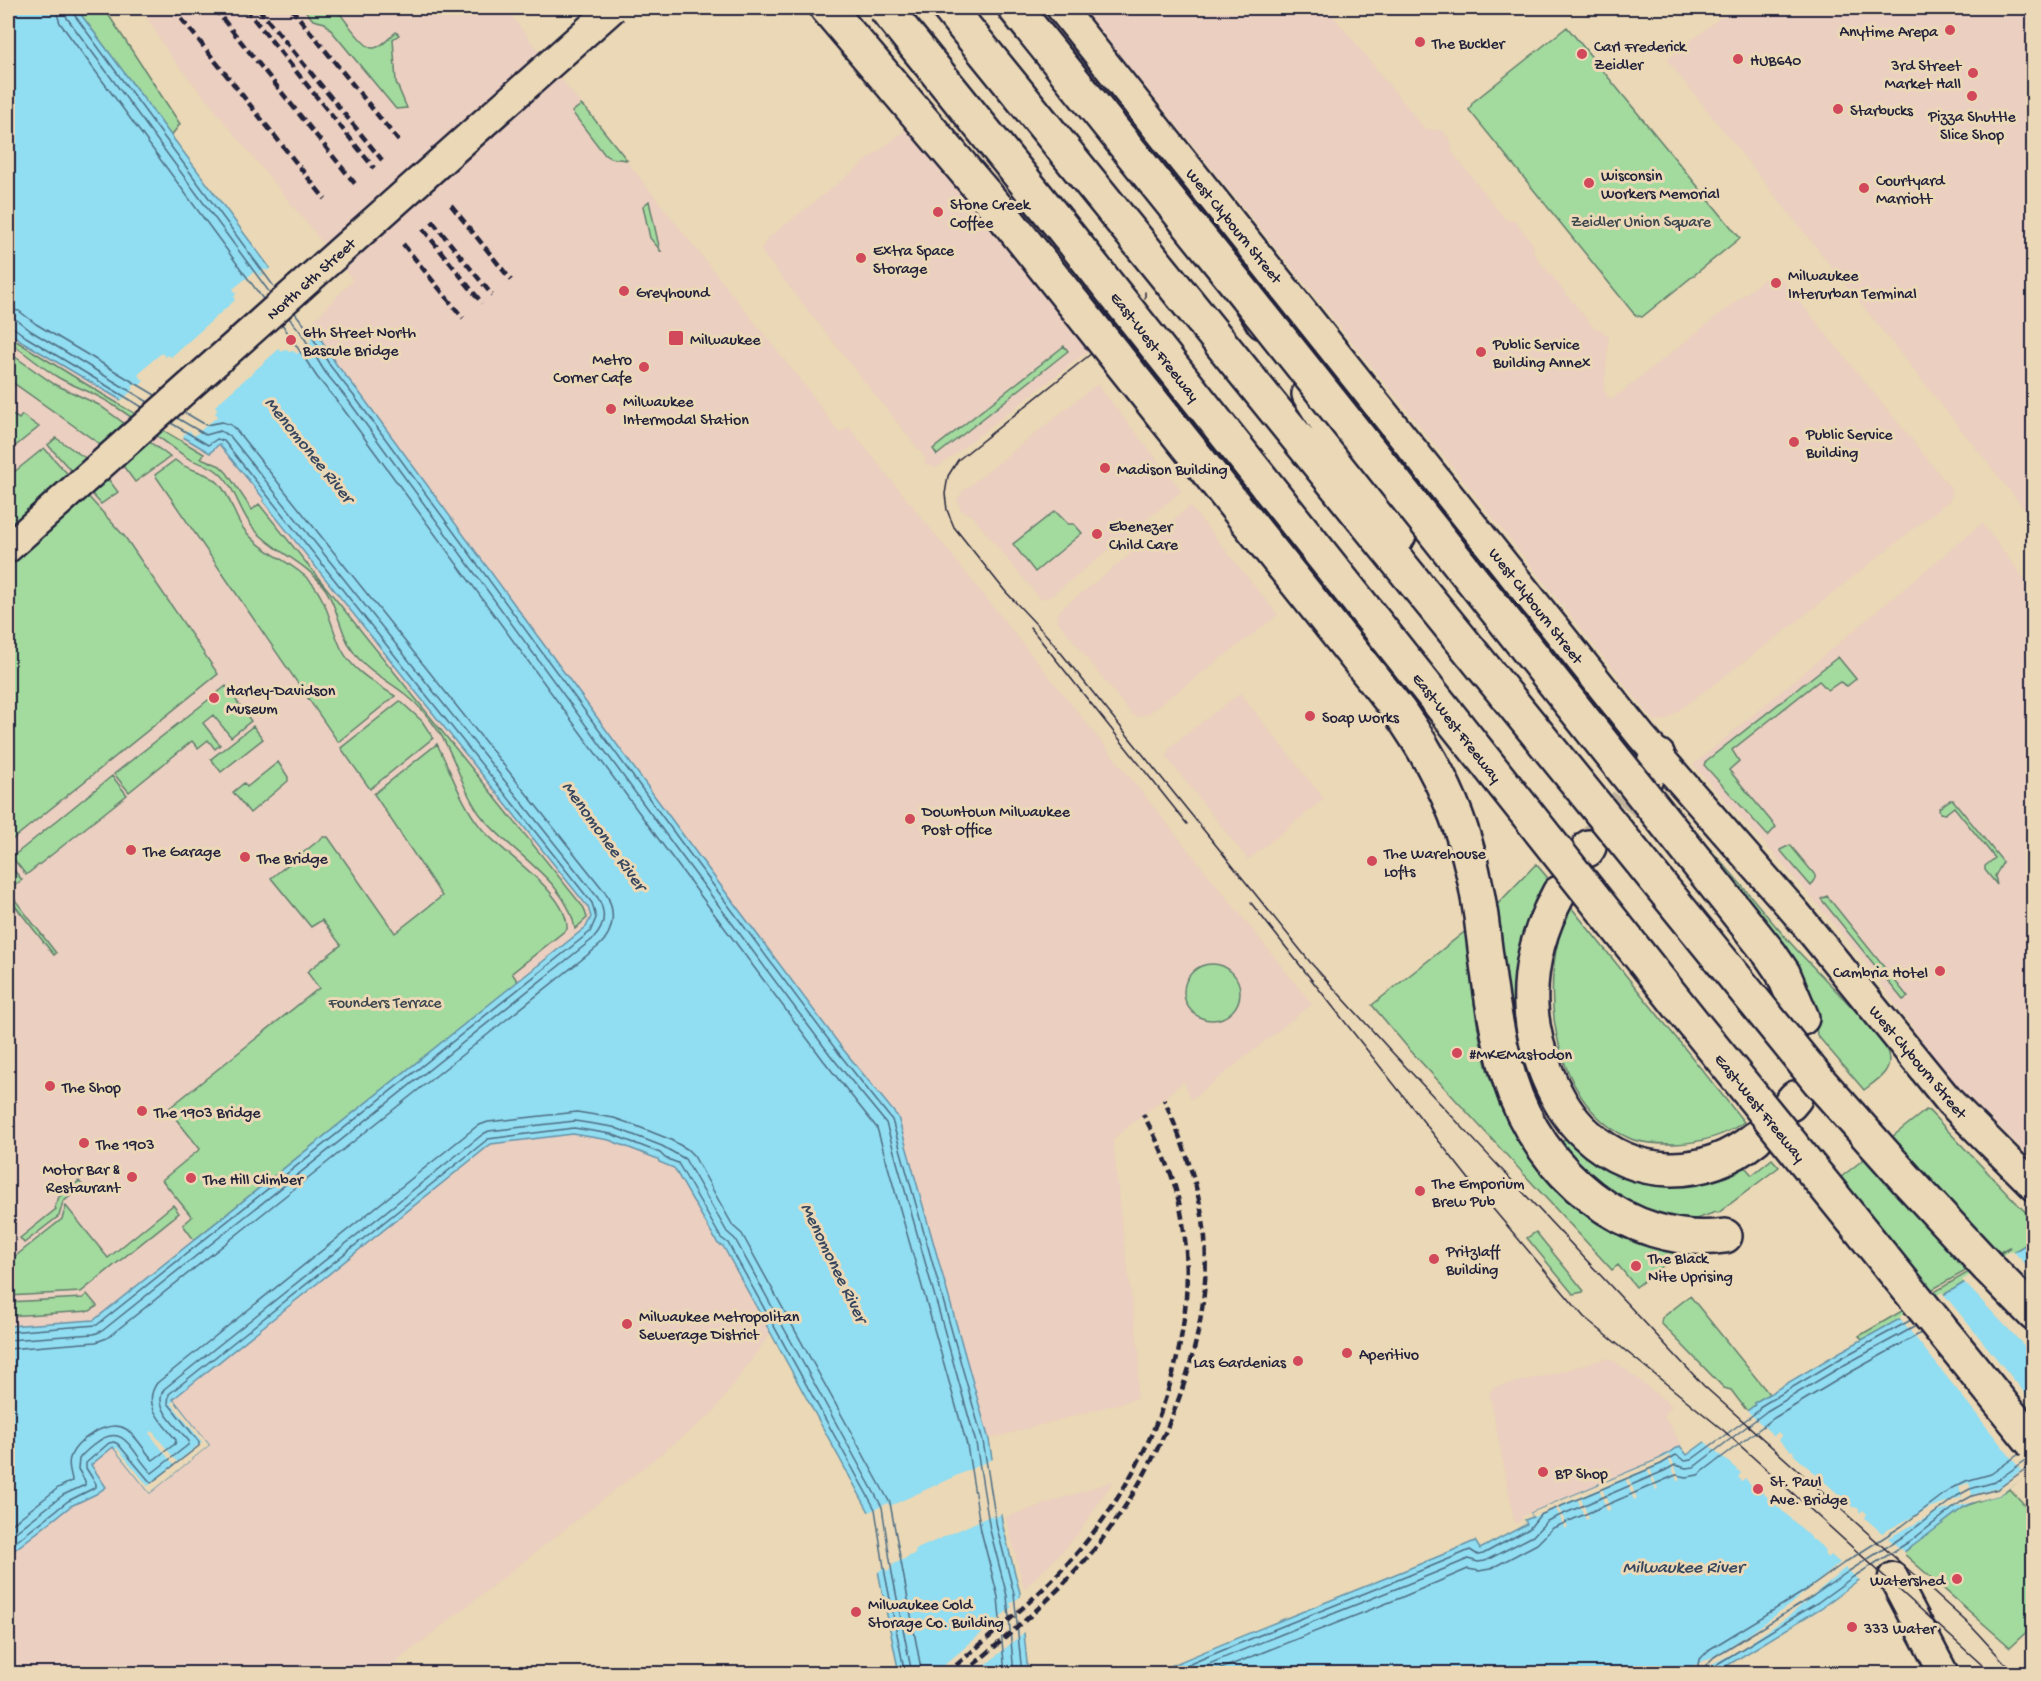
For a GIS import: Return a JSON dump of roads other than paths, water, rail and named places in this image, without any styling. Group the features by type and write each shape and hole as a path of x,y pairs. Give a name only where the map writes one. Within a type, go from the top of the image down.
{"highway":[{"path":"827,8 1006,220 1399,711 1416,736 1443,784 1462,831 1475,878 1498,1032 1510,1082 1532,1128 1551,1156 1572,1181 1591,1197 1611,1212 1632,1223 1678,1237 1704,1239 1725,1236"},
{"name":"East-West Freeway","path":"885,8 1693,1023 2034,1444"},
{"path":"949,8 1819,1082 1908,1181 2034,1314"},
{"path":"1015,8 1770,954 1783,973 1802,1018"},
{"path":"1006,220 1379,627"},
{"path":"1248,298 1484,668"},
{"path":"1559,892 1539,936 1530,984 1531,1009 1539,1050 1551,1083 1569,1115 1586,1134 1612,1153 1638,1164 1665,1170 1695,1168 1720,1161 1740,1151 1756,1138"}],"main road":[{"name":"North 6th Street","path":"8,548 613,8"},
{"name":"West Clybourn Street","path":"1061,8 1641,782 1796,913 1950,1102 2034,1186"},
{"path":"1893,1577 1944,1674"}],"water":[{"name":"Menomonee River","path":"8,8 76,8 311,323 336,364 359,392 686,839 842,1048 898,1117 989,1440 1003,1527 1020,1593 1028,1673 899,1673 879,1576 869,1512 723,1246 718,1244 674,1168 659,1162 658,1159 609,1140 573,1134 491,1144 173,1399 209,1445 150,1493 113,1447 91,1465 106,1487 71,1506 8,1555 8,1326 94,1320 586,927 591,917 588,907 219,444 210,453 8,331"},
{"name":"Milwaukee River","path":"2033,1240 2033,1470 1999,1495 1975,1501 1964,1507 1913,1546 1856,1582 1821,1608 1715,1673 1152,1674 1475,1541 1480,1549 1527,1524 1525,1520 1533,1517 1531,1513 1659,1459 1680,1446 1687,1455 1755,1405 1754,1403 1954,1289"}],"tunnel":[{"path":"1591,844 1626,802"}],"tram line":[{"path":"1145,292 1145,298"},
{"path":"1092,353 958,460 948,476 945,494 947,510 954,527 1005,591 1049,638 1310,962 1391,1051 1704,1386 1971,1626 2015,1674"},
{"path":"1030,627 1187,824"},
{"path":"1251,903 1483,1197 1584,1317 1723,1430 1992,1674"}],"railway":[{"path":"173,8 325,199"},
{"path":"214,8 356,185"},
{"path":"245,8 374,168"},
{"path":"258,8 382,160"},
{"path":"291,8 401,144"},
{"path":"451,205 511,280"},
{"path":"432,221 492,295"},
{"path":"423,229 482,303"},
{"path":"403,244 463,318"},
{"path":"963,1674 1053,1595 1080,1566 1133,1494 1156,1452 1175,1409 1201,1318 1205,1272 1204,1228 1198,1194 1164,1099"},
{"path":"946,1674 1039,1593 1068,1563 1099,1525 1127,1483 1150,1438 1168,1391 1180,1342 1186,1293 1185,1243 1174,1184 1163,1153 1143,1114"}],"place":[{"name":"Anytime Arepa","path":"1950,30"},
{"name":"The Buckler","path":"1420,42"},
{"name":"Carl Frederick Zeidler","path":"1582,54"},
{"name":"HUB640","path":"1738,59"},
{"name":"3rd Street Market Hall","path":"1973,73"},
{"name":"Pizza Shuttle Slice Shop","path":"1972,96"},
{"name":"Starbucks","path":"1838,109"},
{"name":"Wisconsin Workers Memorial","path":"1589,183"},
{"name":"Courtyard Marriott","path":"1864,188"},
{"name":"Stone Creek Coffee","path":"938,212"},
{"name":"Extra Space Storage","path":"861,258"},
{"name":"Milwaukee Interurban Terminal","path":"1776,283"},
{"name":"Greyhound","path":"624,291"},
{"name":"Milwaukee","path":"676,338"},
{"name":"6th Street North Bascule Bridge","path":"291,340"},
{"name":"Public Service Building Annex","path":"1481,352"},
{"name":"Metro Corner Cafe","path":"644,367"},
{"name":"Milwaukee Intermodal Station","path":"611,409"},
{"name":"Public Service Building","path":"1794,442"},
{"name":"Madison Building","path":"1105,468"},
{"name":"Ebenezer Child Care","path":"1097,534"},
{"name":"Harley-Davidson Museum","path":"214,698"},
{"name":"Soap Works","path":"1310,716"},
{"name":"Downtown Milwaukee Post Office","path":"910,819"},
{"name":"The Garage","path":"131,850"},
{"name":"The Bridge","path":"245,857"},
{"name":"The Warehouse Lofts","path":"1372,861"},
{"name":"Cambria Hotel","path":"1940,971"},
{"name":"#MKEMastodon","path":"1457,1053"},
{"name":"The Shop","path":"50,1086"},
{"name":"The 1903 Bridge","path":"142,1111"},
{"name":"The 1903","path":"84,1143"},
{"name":"Motor Bar & Restaurant","path":"132,1177"},
{"name":"The Hill Climber","path":"191,1178"},
{"name":"The Emporium Brew Pub","path":"1420,1191"},
{"name":"Pritzlaff Building","path":"1434,1259"},
{"name":"The Black Nite Uprising","path":"1636,1266"},
{"name":"Milwaukee Metropolitan Sewerage District","path":"627,1324"},
{"name":"Aperitivo","path":"1347,1353"},
{"name":"Las Gardenias","path":"1298,1361"},
{"name":"BP Shop","path":"1543,1472"},
{"name":"St. Paul Ave. Bridge","path":"1758,1489"},
{"name":"Watershed","path":"1957,1579"},
{"name":"Milwaukee Cold Storage Co. Building","path":"856,1612"},
{"name":"333 Water","path":"1852,1627"}],"park label":[{"name":"Zeidler Union Square","path":"1641,220"},
{"name":"Founders Terrace","path":"385,1001"}]}
